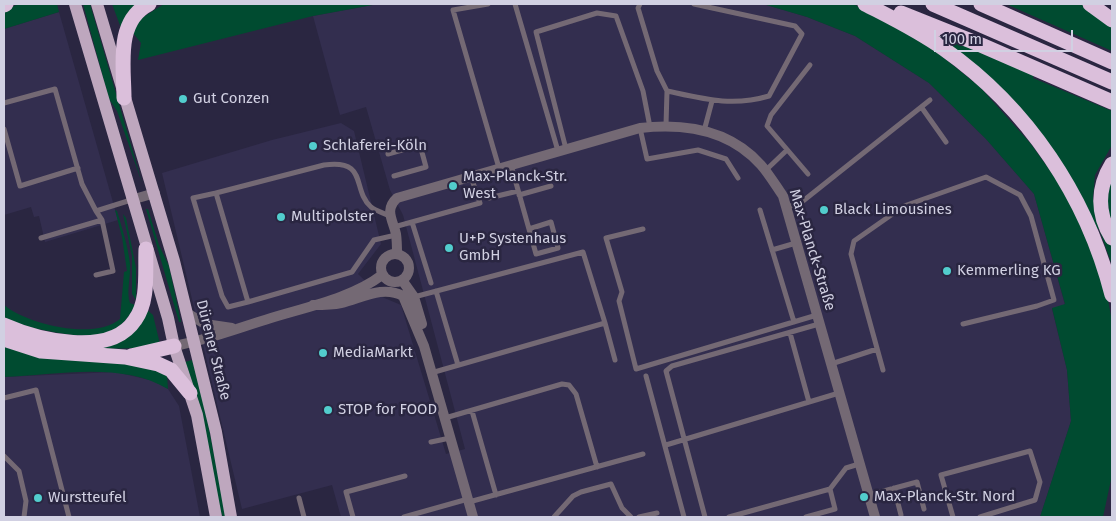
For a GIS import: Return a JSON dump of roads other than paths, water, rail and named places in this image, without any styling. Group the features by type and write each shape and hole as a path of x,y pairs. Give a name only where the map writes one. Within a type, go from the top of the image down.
{"highway":[{"path":"124,98 125,35 134,15 149,4"},
{"path":"865,4 922,34 960,60 989,85 1020,118 1049,155 1078,206 1095,241 1112,295"},
{"path":"873,4 981,45 1112,102"},
{"path":"933,4 1112,82"},
{"path":"981,4 1112,62"},
{"path":"1090,4 1112,20"},
{"path":"981,45 1046,64 1112,87"},
{"path":"1112,164 1104,180 1100,199 1102,215 1112,238"},
{"path":"4,325 38,337 77,342 100,342 117,337 136,320 142,304 145,288 146,250"},
{"path":"4,339 41,350 125,357 158,364 171,370 190,393"},
{"path":"125,357 174,346"}],"main road":[{"path":"75,4 131,200 168,318 174,346 197,415 216,517"},
{"name":"Dürener Straße","path":"97,4 124,98 155,193 195,342 216,432 231,517"}],"street":[{"name":"Max-Planck-Straße","path":"390,216 391,203 397,198 645,127 666,125 723,136 742,148 765,171 783,196 875,517"},
{"path":"131,200 155,193"},
{"path":"390,216 395,231 397,254"},
{"path":"397,254 404,258 408,265 407,275 402,280 392,282 382,275 380,267 389,255 397,254"},
{"path":"174,346 195,342 313,305 370,284 382,275"},
{"path":"402,280 414,297 424,332 424,346"},
{"path":"313,305 340,303 379,292 396,292 407,302 424,346 473,517"},
{"path":"187,313 205,324 238,328"}],"lane":[{"path":"488,4 453,10 499,168"},
{"path":"515,4 562,150"},
{"path":"640,4 638,8 657,71 667,91 666,125"},
{"path":"667,91 712,101 747,103 769,96 802,34 795,26 694,4"},
{"path":"562,150 536,32 597,14 616,16 643,91 648,159 698,150 726,160 738,178"},
{"path":"808,174 767,126 771,116 810,65"},
{"path":"4,103 55,89 82,184 102,220 113,271 96,275"},
{"path":"786,208 803,201 930,100"},
{"path":"704,131 712,101"},
{"path":"922,108 946,142"},
{"path":"4,129 20,186 78,168"},
{"path":"388,154 420,145 426,167 394,176"},
{"path":"765,171 787,150"},
{"path":"390,216 372,208 365,198 358,176 351,168 342,164 324,165 194,198 222,296 228,307 352,272 374,240 412,222 480,203 471,176"},
{"path":"511,165 536,254 558,248 552,222 529,229"},
{"path":"883,370 850,254 854,241 904,206 986,178 1020,195 1032,216 1054,300 963,324"},
{"path":"489,198 551,186"},
{"path":"216,193 248,302"},
{"path":"96,211 131,200"},
{"path":"760,210 794,322"},
{"path":"41,238 102,220"},
{"path":"412,222 430,283"},
{"path":"643,229 606,238 622,292 619,301 636,368 794,322 818,320"},
{"path":"772,250 796,242"},
{"path":"414,297 584,252 615,360"},
{"path":"436,291 458,365"},
{"path":"704,517 683,429 666,371 672,366 790,332 818,320"},
{"path":"431,373 605,323"},
{"path":"790,332 809,402"},
{"path":"831,364 877,349"},
{"path":"646,376 684,517"},
{"path":"445,418 562,384 569,385 576,394 597,466"},
{"path":"4,398 36,390 69,517"},
{"path":"666,445 839,393"},
{"path":"472,410 496,495"},
{"path":"431,442 450,438"},
{"path":"954,517 941,476 1030,451 1040,482 1035,500 980,517"},
{"path":"404,517 468,500 496,495 643,454"},
{"path":"4,456 19,471 26,501 24,517"},
{"path":"729,517 830,489 846,468 859,464"},
{"path":"353,517 346,492 405,476"},
{"path":"868,495 917,482 924,509"},
{"path":"554,517 573,496 610,484 622,508 631,517"},
{"path":"894,488 902,515"},
{"path":"806,517 835,509 830,489"},
{"path":"299,498 304,517"},
{"path":"640,517 657,513"}],"place":[{"name":"Gut Conzen","path":"183,99"},
{"name":"Schlaferei-Köln","path":"313,146"},
{"name":"Max-Planck-Str. West","path":"453,186"},
{"name":"Black Limousines","path":"824,210"},
{"name":"Multipolster","path":"281,217"},
{"name":"U+P Systenhaus GmbH","path":"449,248"},
{"name":"Kemmerling KG","path":"947,271"},
{"name":"MediaMarkt","path":"323,353"},
{"name":"STOP for FOOD","path":"328,410"},
{"name":"Max-Planck-Str. Nord","path":"864,497"},
{"name":"Wurstteufel","path":"38,498"}]}
